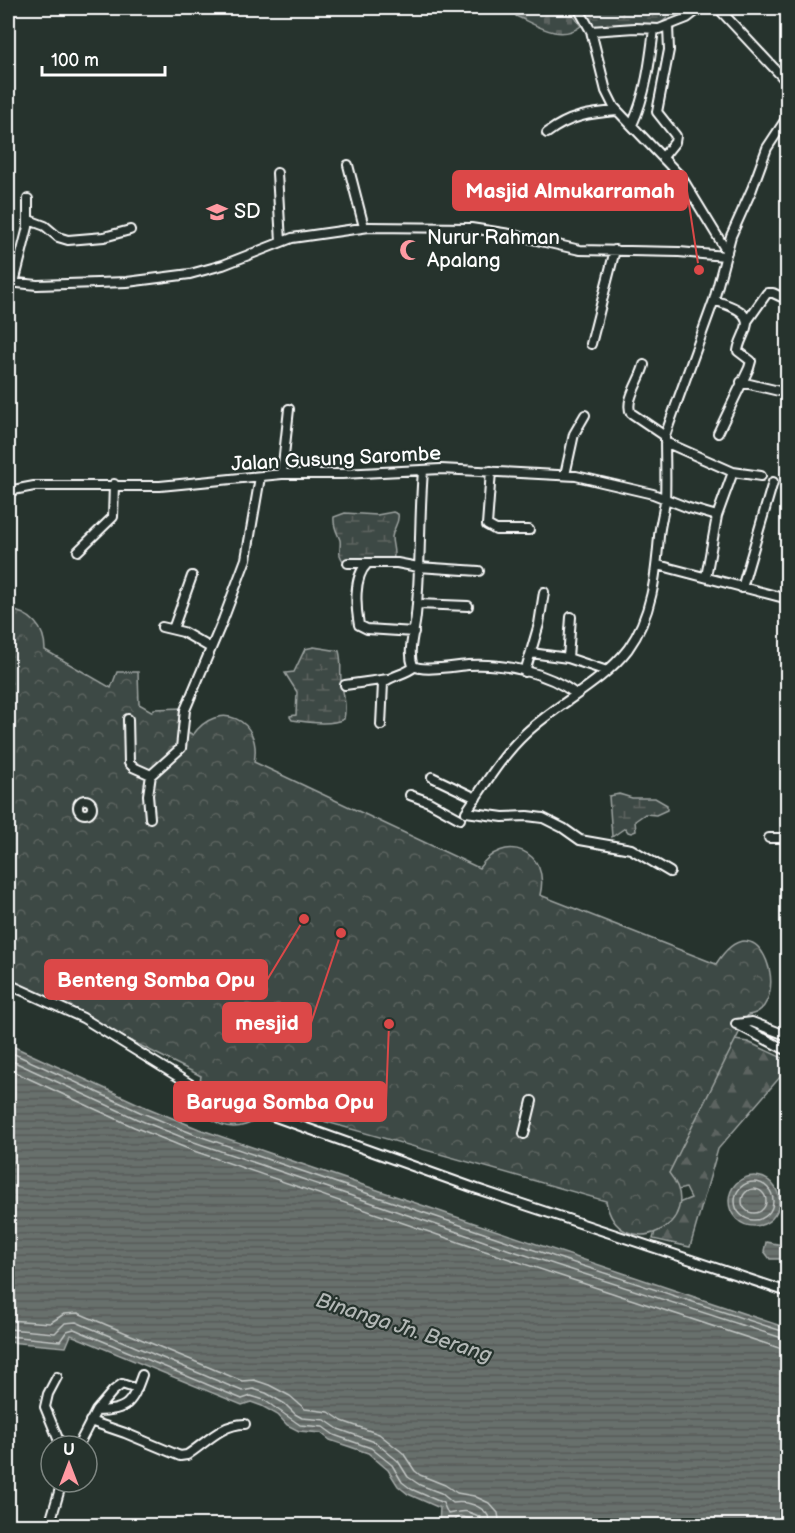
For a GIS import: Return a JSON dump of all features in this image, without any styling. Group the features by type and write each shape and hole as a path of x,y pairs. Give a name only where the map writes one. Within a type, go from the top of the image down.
{"street":[{"path":"578,8 591,31 606,91 617,111 663,157 691,190 726,254"},
{"path":"591,31 654,29 687,18 700,8"},
{"path":"718,8 788,83"},
{"path":"784,8 788,11"},
{"path":"663,157 675,142 676,136 657,110 669,50 668,26"},
{"path":"632,125 639,110 649,68 654,29"},
{"path":"547,133 571,118 590,113 617,111"},
{"path":"463,816 510,750 525,733 556,707 607,671 626,651 640,628 658,565 665,498 666,439 674,406 714,300 731,236 752,189 762,158 774,134 788,116"},
{"path":"348,165 364,227"},
{"path":"277,173 281,242"},
{"path":"28,199 29,220 11,282 37,285 127,282 190,274 224,265 281,242 307,235 364,227 471,228 573,248 726,254"},
{"path":"29,220 45,226 58,237 68,240 104,237 130,230"},
{"path":"591,344 615,250"},
{"path":"718,433 750,365 750,361 738,351 748,320 767,293 773,293 788,300"},
{"path":"714,300 744,313 748,320"},
{"path":"644,365 628,401 631,413 666,439 733,472 761,476"},
{"path":"741,382 779,391"},
{"path":"282,474 289,410"},
{"path":"566,475 574,434 585,416"},
{"name":"Jalan Gusung Sarombe","path":"8,491 33,486 114,484 160,486 282,474 342,474 441,469 566,475 630,488 717,516"},
{"path":"414,667 410,655 417,604 419,517 423,471"},
{"path":"490,471 487,525 496,530 529,530"},
{"path":"706,578 717,516 733,472"},
{"path":"150,818 148,795 151,775 181,748 185,710 246,559 260,477"},
{"path":"742,588 773,482"},
{"path":"78,551 113,517 114,484"},
{"path":"348,563 397,564 479,571"},
{"path":"367,564 360,571 358,589 358,621 361,627 414,632"},
{"path":"658,565 788,599"},
{"path":"173,629 192,576"},
{"path":"525,672 539,624 544,592"},
{"path":"417,604 468,606"},
{"path":"568,658 571,617"},
{"path":"162,627 194,637 211,648"},
{"path":"531,653 568,658 607,671"},
{"path":"345,685 388,679 408,672 414,667 485,665 525,672 552,680 576,694"},
{"path":"381,725 382,687 383,682 388,679"},
{"path":"128,719 129,763 151,775"},
{"path":"432,777 476,798"},
{"path":"410,795 463,816 543,818 580,840 631,849 670,872"},
{"path":"769,838 788,838"},
{"path":"8,984 83,1018 213,1096 262,1101 267,1114 305,1129 477,1189 788,1292"},
{"path":"788,1036 752,1022 736,1024 788,1051"},
{"path":"524,1134 532,1101"},
{"path":"96,1411 114,1410 130,1403 142,1375"},
{"path":"56,1434 45,1407 45,1401 57,1377"},
{"path":"84,1434 96,1411 113,1391 122,1384 137,1389"},
{"path":"90,1421 180,1456 187,1455 224,1429 235,1424 245,1424"},
{"path":"48,1526 58,1494"}],"green space":[{"path":"517,8 568,8 581,26 565,33 549,31 516,16"},
{"path":"577,8 664,8 668,14 667,18 655,28 593,29"},
{"path":"393,512 398,514 398,517 392,537 393,561 364,568 349,566 340,555 340,540 334,517 345,513 377,515"},
{"path":"8,610 23,614 35,623 42,635 45,650 111,688 117,672 138,672 139,704 153,712 154,709 183,708 182,728 193,735 203,724 214,718 226,716 236,719 245,725 252,735 255,747 254,762 479,868 489,857 501,850 523,851 532,857 539,867 542,880 540,895 716,964 732,946 747,941 758,947 766,961 770,978 769,995 762,1008 748,1015 669,1173 679,1192 679,1209 671,1222 658,1231 642,1235 627,1232 614,1221 606,1201 270,1106 258,1118 245,1125 233,1127 220,1124 210,1118 203,1107 200,1093 201,1076 8,979"},
{"path":"314,647 339,651 344,719 326,723 292,720 290,717 296,715 297,692 285,673 294,672 305,649"},
{"path":"619,794 632,798 655,798 667,805 667,810 656,815 645,814 635,821 636,831 631,833 625,828 612,837 609,796"},
{"path":"722,1038 748,1042 787,1060 787,1069 718,1149 690,1247 653,1239 661,1210 691,1198 686,1188 656,1195"}],"water":[{"name":"Binanga Jn. Berang","path":"8,1044 199,1129 787,1328 787,1525 479,1526 476,1521 460,1516 455,1519 455,1525 441,1525 439,1524 440,1508 408,1494 398,1486 388,1470 368,1453 330,1440 321,1433 299,1431 262,1406 251,1402 242,1405 71,1335 66,1347 8,1342"},
{"path":"749,1176 759,1176 772,1183 779,1196 779,1206 772,1219 759,1226 749,1226 740,1222 733,1215 729,1206 729,1196 733,1187 740,1180"},
{"path":"766,1242 783,1245 787,1256 783,1259 770,1259 764,1251"}],"place":[{"name":"SD","path":"217,212"},
{"name":"Nurur Rahman Apalang","path":"410,250"},
{"name":"Masjid Almukarramah","path":"699,270"},
{"name":"Benteng Somba Opu","path":"304,919"},
{"name":"mesjid","path":"341,933"},
{"name":"Baruga Somba Opu","path":"389,1024"}]}
